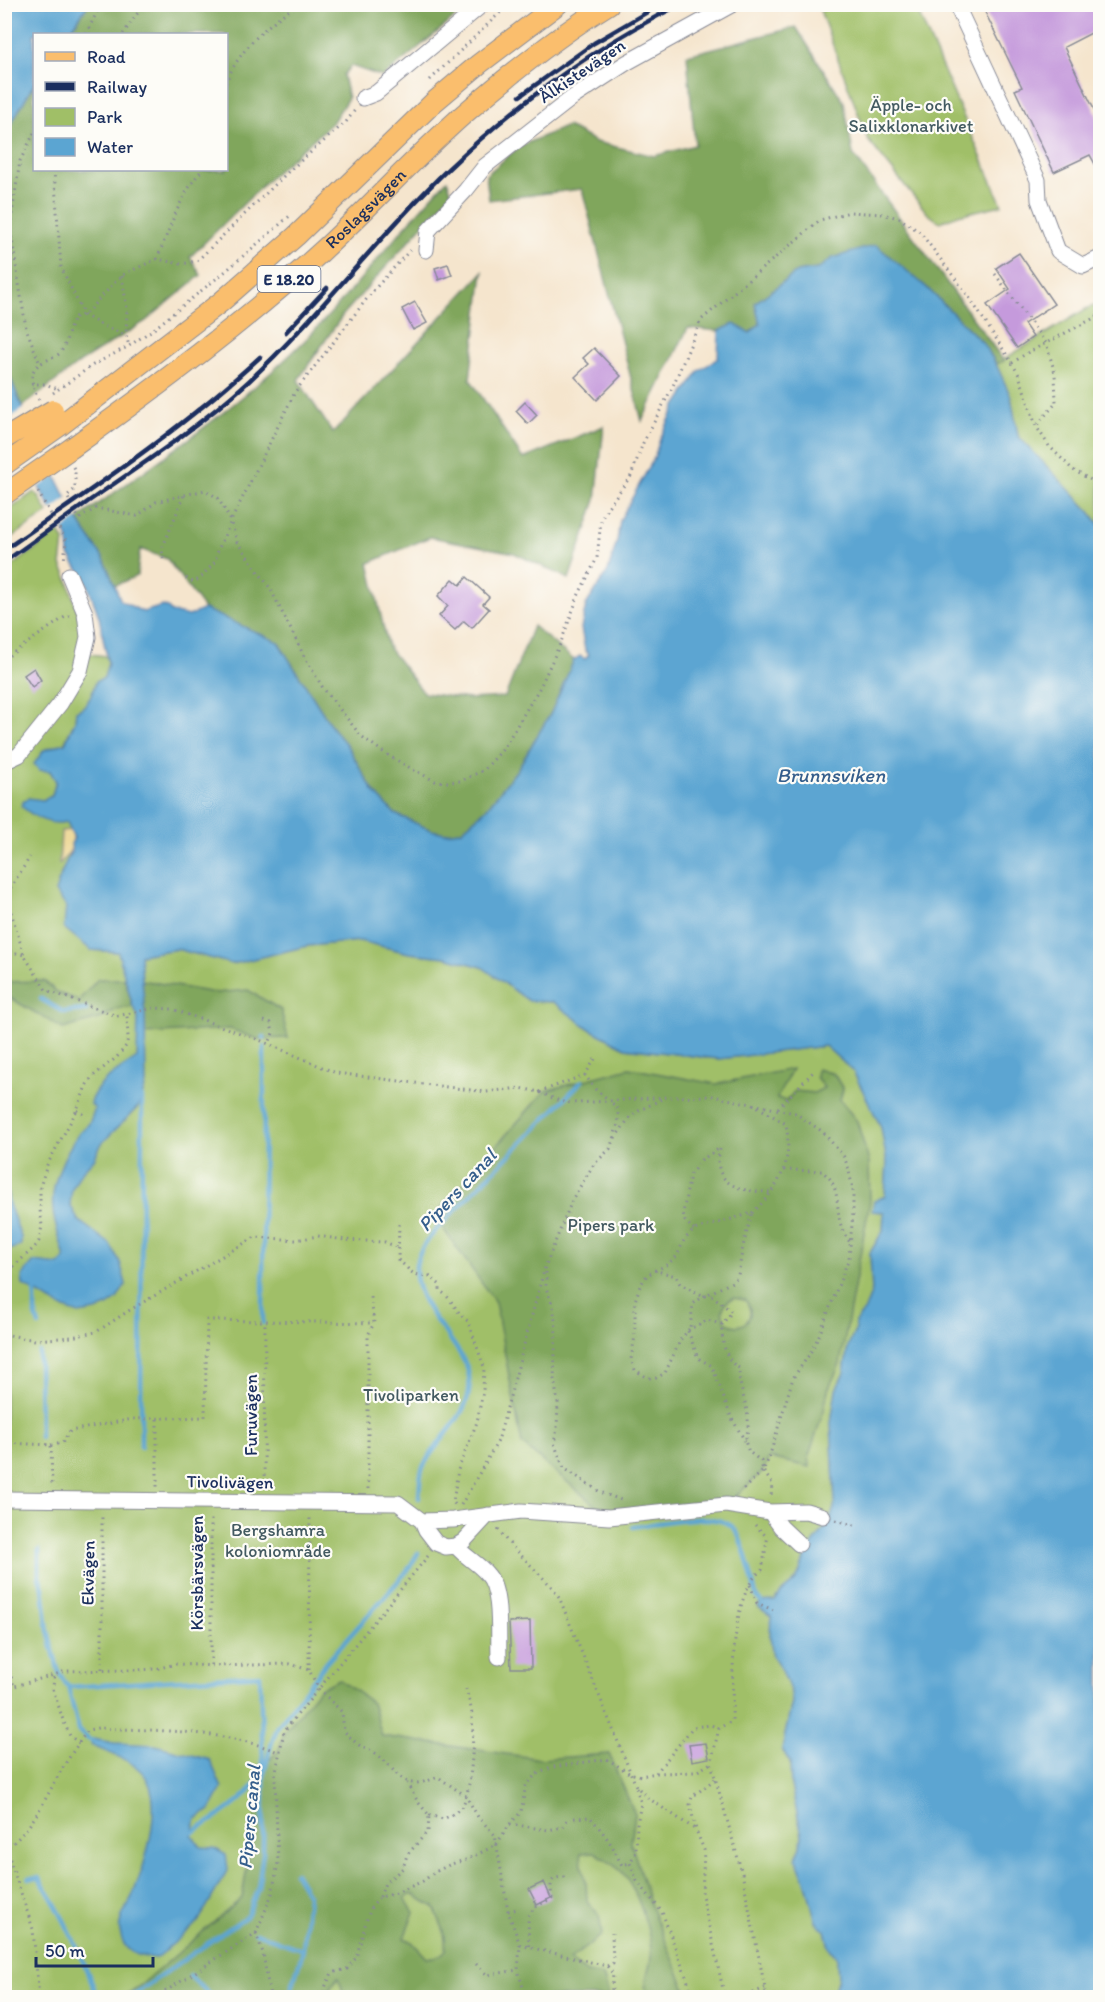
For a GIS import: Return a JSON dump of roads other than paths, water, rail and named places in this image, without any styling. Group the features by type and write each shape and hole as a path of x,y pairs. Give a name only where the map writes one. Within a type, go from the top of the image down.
{"main road":[{"name":"Roslagsvägen","path":"4,495 135,403 230,331 319,253 463,115 546,47 609,4"},
{"name":"Roslagsvägen","path":"4,465 53,411 112,386 229,295 296,236 434,102 553,7"},
{"path":"4,439 53,411"}],"street":[{"path":"363,98 376,93 483,4"},
{"name":"Ålkistevägen","path":"426,250 428,231 485,166 572,98 626,63 733,4"},
{"path":"957,4 1038,180 1039,200 1058,251 1083,266 1101,258"},
{"path":"4,762 19,755 60,704 80,671 88,637 84,613 66,569"},
{"name":"Tivolivägen","path":"4,1499 398,1503 422,1521 436,1543 459,1550"},
{"path":"422,1521 453,1520 521,1511 609,1517 726,1505 770,1512 806,1511 823,1516"},
{"path":"770,1512 781,1527 799,1544"},
{"path":"488,1515 464,1541 459,1550 488,1574 496,1587 499,1657"}],"water":[{"path":"5,4 88,5 69,33 33,33 33,86 5,134"},
{"name":"Brunnsviken","path":"876,245 924,285 984,344 1011,397 1018,436 1091,513 1100,526 1100,1997 832,1997 838,1978 837,1958 829,1947 825,1930 816,1922 806,1883 796,1858 801,1846 802,1835 791,1785 790,1762 782,1749 792,1702 791,1693 782,1670 773,1656 770,1637 771,1616 758,1607 761,1602 775,1601 795,1581 810,1548 831,1518 835,1502 831,1423 836,1390 844,1373 848,1346 856,1329 855,1322 865,1310 872,1291 870,1253 883,1231 884,1212 872,1211 874,1201 885,1196 887,1162 881,1127 853,1071 825,1046 719,1059 625,1048 590,1029 553,1002 529,1001 482,967 446,957 409,953 360,941 307,946 232,964 177,949 140,955 145,1015 146,1084 139,1106 102,1143 94,1159 80,1174 72,1189 70,1204 78,1220 110,1244 120,1262 126,1284 117,1299 107,1306 79,1314 65,1309 23,1285 22,1276 34,1262 59,1265 65,1259 54,1216 53,1199 56,1179 69,1149 90,1122 95,1109 90,1103 97,1089 109,1077 137,1058 138,1016 133,1007 118,952 91,950 64,928 66,906 55,892 72,851 71,844 74,838 67,822 54,823 43,820 22,807 23,802 28,798 43,800 52,796 56,781 50,771 39,770 34,764 44,750 65,743 75,721 76,711 87,703 96,681 104,678 108,663 99,617 87,583 69,555 68,538 5,428 4,363 22,407 77,519 104,559 121,601 143,612 163,606 171,612 189,616 204,609 278,642 333,729 346,744 374,792 395,814 431,830 445,833 461,831 486,809 517,770 551,713 574,660 580,656 585,659 589,655 585,650 581,628 586,605 608,571 617,541 620,520 654,458 660,439 676,406 699,371 718,358 719,331 734,324 750,333 760,324 755,303 797,272 818,269 833,258"},
{"path":"4,1165 9,1204 21,1237 21,1245 5,1252"},
{"path":"93,1739 114,1743 155,1745 210,1760 222,1788 210,1810 196,1819 192,1835 201,1847 214,1848 226,1855 228,1869 198,1922 157,1958 144,1957 128,1950 120,1932 122,1917 138,1882 147,1854 153,1822 152,1793 148,1781 138,1768 91,1745"}],"waterway":[{"path":"41,999 63,1012 86,1010"},
{"path":"263,1323 264,1047"},
{"name":"Pipers canal","path":"419,1498 423,1467 462,1411 470,1386 463,1358 430,1311 419,1290 416,1279 418,1257 436,1230 582,1081"},
{"path":"141,1447 142,1097"},
{"path":"35,1290 35,1312 39,1325"},
{"path":"39,1352 40,1437"},
{"path":"633,1527 688,1519 717,1520 729,1524 739,1537 757,1598 761,1602"},
{"path":"39,1550 39,1577 43,1588 48,1631 59,1673 68,1687 79,1730 88,1739 97,1743"},
{"name":"Pipers canal","path":"129,1998 247,1916 258,1888 263,1853 264,1773 278,1726 326,1663 408,1570 418,1553"},
{"path":"68,1687 260,1675 263,1765 260,1776 235,1805 193,1832"},
{"path":"4,1870 7,1873"},
{"path":"289,1998 303,1950 308,1895 295,1873"},
{"path":"29,1878 39,1878 57,1907 98,1998"},
{"path":"256,1933 303,1950"},
{"path":"190,1976 213,1998"}],"railway":[{"path":"520,96 594,43 661,4"},
{"path":"4,562 171,444 249,381 275,356 422,195 502,121 588,57 649,20 681,4"},
{"path":"286,332 327,288"},
{"path":"4,550 168,434 260,357"}],"park label":[{"name":"Äpple- och Salixklonarkivet","path":"911,115"},
{"name":"Pipers park","path":"611,1225"},
{"name":"Tivoliparken","path":"411,1395"},
{"name":"Bergshamra koloniområde","path":"278,1540"}]}
